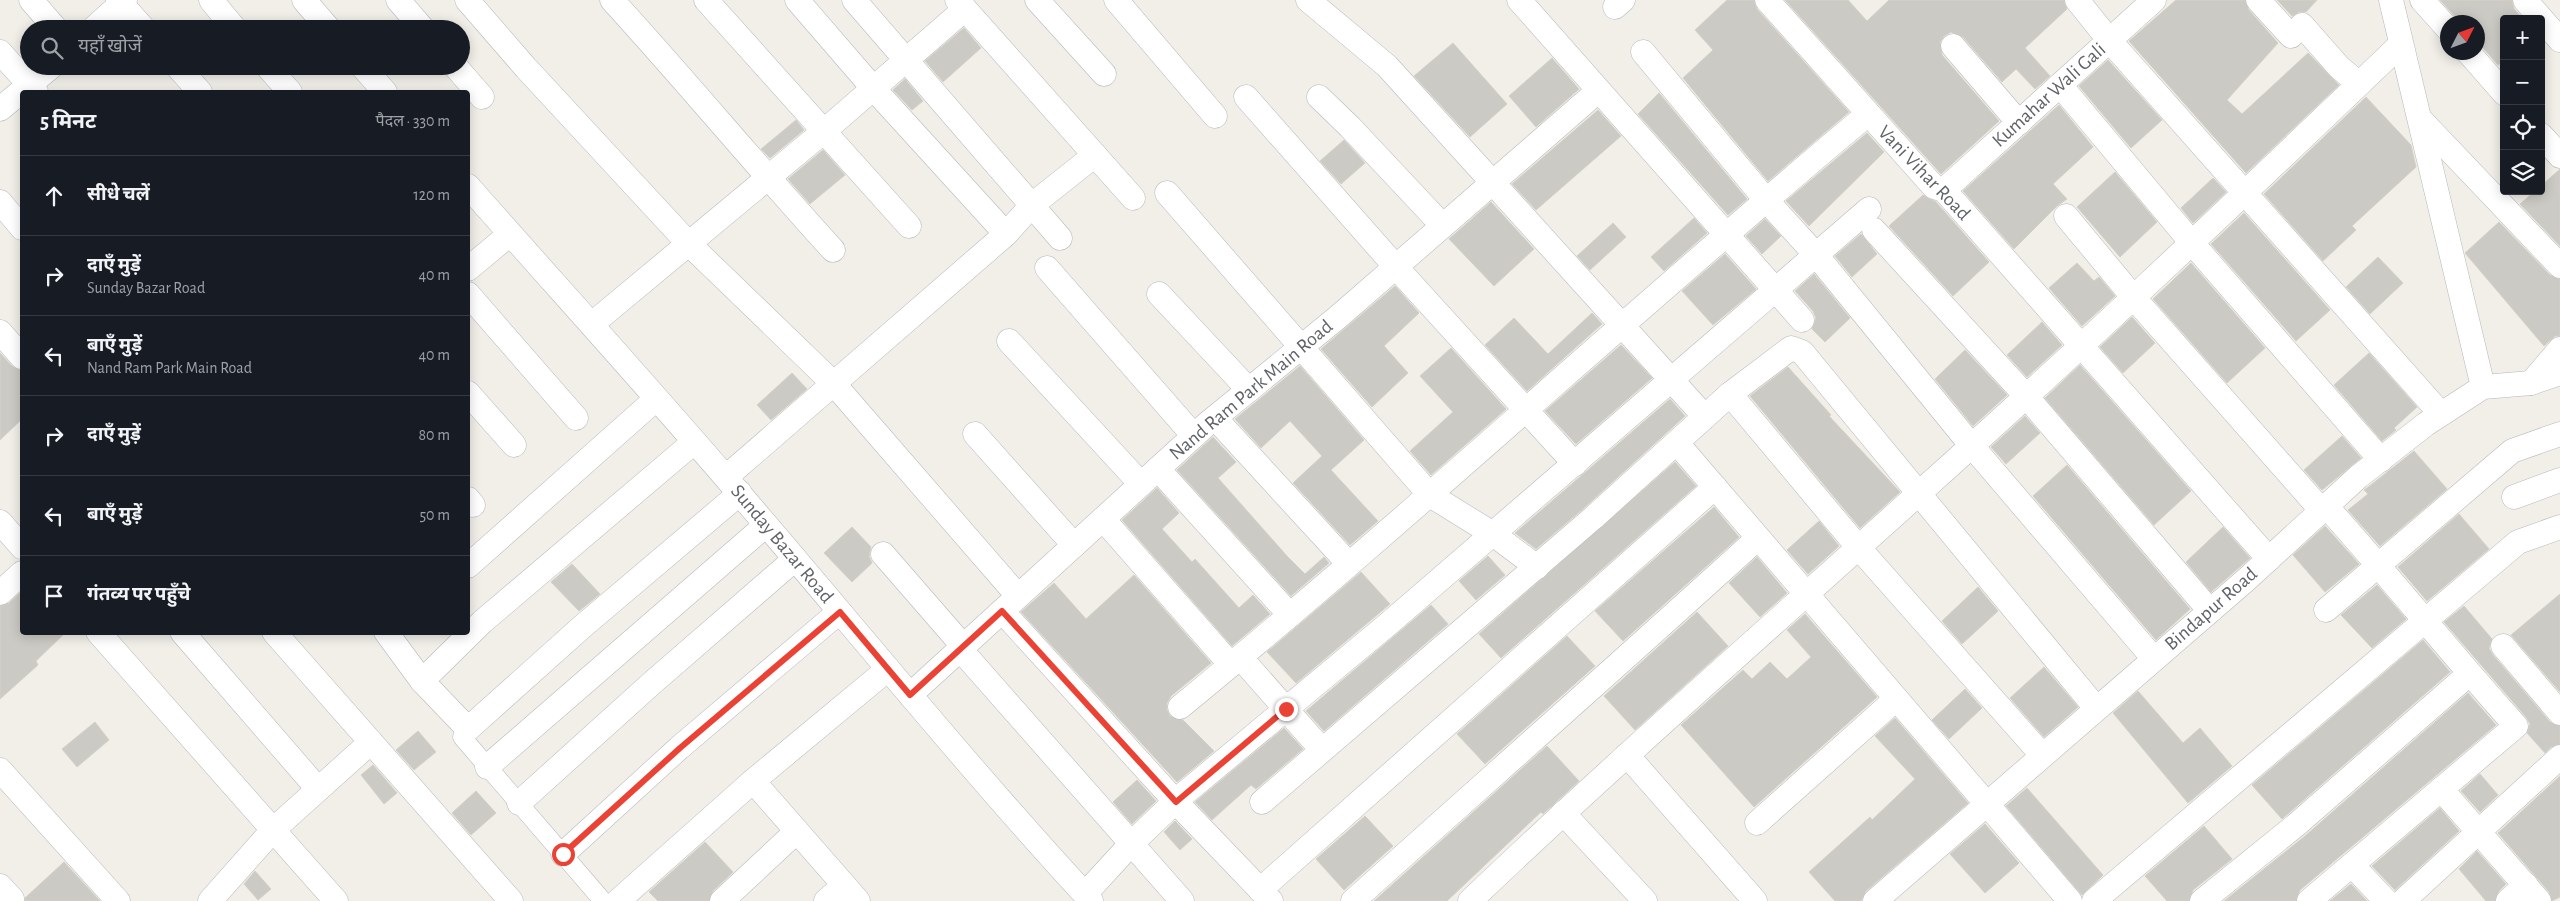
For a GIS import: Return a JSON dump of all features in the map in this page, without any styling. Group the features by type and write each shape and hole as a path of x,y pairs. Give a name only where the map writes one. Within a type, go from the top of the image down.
{"street":[{"path":"31,0 48,20"},
{"path":"212,0 228,20"},
{"path":"304,0 321,20"},
{"path":"398,0 415,20"},
{"path":"467,0 526,68 689,244 834,384 1010,603 1176,802 1265,896 1715,487"},
{"path":"612,0 687,82 768,178 833,250"},
{"path":"706,0 822,132 909,226"},
{"path":"797,0 873,88 1006,234"},
{"path":"854,0 1060,238"},
{"path":"1037,0 1104,74"},
{"path":"1116,0 1216,116"},
{"path":"1308,0 1387,66 1705,417"},
{"path":"1519,0 1802,320"},
{"name":"Vani Vihar Road","path":"1768,0 1934,187 1944,190 2269,559"},
{"path":"2077,0 2109,40 2440,414"},
{"name":"Kumahar Wali Gali","path":"1944,190 2154,0"},
{"path":"2258,0 2360,84"},
{"path":"2422,0 2440,20"},
{"path":"2525,0 2560,40"},
{"path":"102,20 121,1 137,20"},
{"path":"2396,1 2400,45 2420,119 2483,387"},
{"path":"592,324 873,88 906,59 961,5 1133,198"},
{"path":"1470,901 1564,812 1919,494 2134,298 2400,45"},
{"path":"1953,46 2019,123"},
{"path":"0,52 20,74"},
{"path":"1644,52 1766,200 1817,256 1971,445 2154,659"},
{"path":"2475,60 2500,88"},
{"path":"21,75 33,89 45,75"},
{"path":"185,75 198,90"},
{"path":"275,75 288,90"},
{"path":"370,75 383,90"},
{"path":"463,75 482,97"},
{"path":"2060,85 2192,243 2381,460"},
{"name":"Nand Ram Park Main Road","path":"910,695 1194,436 1300,348 1598,91"},
{"path":"0,109 20,97"},
{"path":"1246,97 1395,266 1575,464"},
{"path":"1319,97 1357,134 1442,225"},
{"path":"1180,707 1430,495 1726,234 1868,114"},
{"path":"2420,119 2560,266"},
{"path":"2545,139 2560,156"},
{"path":"603,901 462,738 468,729 583,626 733,485 834,384 1006,234 1032,205 1095,155"},
{"name":"Sunday Bazar Road","path":"470,188 733,485 910,695 1088,898"},
{"path":"1166,193 1430,495 1493,534 1537,567"},
{"path":"0,202 20,226"},
{"path":"2066,216 2134,298 2324,509 2380,566 2469,674 2516,726 2309,901"},
{"path":"1088,898 1131,844 1176,802 1575,464 1775,290 1817,256 1871,220 2026,396 2210,611"},
{"path":"470,267 510,234"},
{"path":"1047,268 1194,436"},
{"path":"1158,294 1249,390"},
{"path":"470,296 576,418"},
{"path":"0,332 20,355"},
{"path":"1009,341 1150,476 1290,615"},
{"path":"1262,802 1465,626 1537,567 1730,394 1784,351 1796,348 1802,352 2096,708"},
{"path":"2530,383 2560,349"},
{"name":"Bindapur Road","path":"1875,901 2210,611 2324,509 2381,460 2440,414 2483,387 2530,383 2560,373"},
{"path":"470,394 514,445"},
{"path":"1730,394 1858,547 2042,755"},
{"path":"470,564 656,399"},
{"path":"1215,418 1349,564"},
{"path":"975,434 1074,545"},
{"path":"2326,610 2380,566 2512,451 2560,434"},
{"path":"470,634 694,442"},
{"path":"1677,443 2070,901"},
{"path":"2514,497 2560,480"},
{"path":"1103,519 1235,661 1286,709 1322,750"},
{"path":"0,522 20,545"},
{"path":"487,766 766,524"},
{"path":"2094,901 2518,542 2560,527"},
{"path":"1353,901 1519,750 1595,686 1758,538"},
{"path":"883,554 961,648 1182,901"},
{"path":"519,803 652,683 795,559"},
{"path":"0,592 20,575"},
{"path":"563,854 680,748 840,612"},
{"path":"101,635 336,901"},
{"path":"185,635 318,789"},
{"path":"277,635 511,901"},
{"path":"390,635 422,681 468,729"},
{"path":"422,681 469,635"},
{"path":"2503,646 2560,713"},
{"path":"618,901 753,781 888,669"},
{"path":"2202,901 2296,825 2381,748 2469,674"},
{"path":"1757,823 1896,699"},
{"path":"210,901 273,830 371,742"},
{"path":"1627,755 1755,901"},
{"path":"2403,901 2560,757"},
{"path":"0,770 118,901"},
{"path":"753,781 851,893 826,901"},
{"path":"2441,789 2532,893 2508,901"},
{"path":"1564,812 1645,901"},
{"path":"722,901 797,831"},
{"path":"2352,864 2386,901"}],"building":[{"path":"1727,0 1754,0 1757,9 1849,112 1768,181 1683,78 1713,50 1695,30"},
{"path":"1785,0 1848,0 1867,21 1889,0 2064,0 2067,9 2025,48 2050,76 2035,89 2016,69 2002,82 1963,37 1951,32 1944,36 1940,42 1942,55 1999,121 1941,174"},
{"path":"2176,0 2245,0 2248,9 2278,43 2227,100 2242,114 2308,53 2339,85 2246,173 2129,41"},
{"path":"2277,0 2317,0 2306,12 2299,12 2292,16"},
{"path":"2440,0 2512,0 2514,9 2519,15 2500,15 2500,63 2498,65 2485,50 2485,15 2454,15"},
{"path":"964,28 981,48 943,82 925,61"},
{"path":"1453,43 1507,104 1470,137 1414,76"},
{"path":"1552,58 1579,89 1536,127 1509,96"},
{"path":"2108,60 2162,120 2131,148 2079,86"},
{"path":"905,79 923,101 912,110 893,90"},
{"path":"1659,93 1747,199 1728,215 1638,114"},
{"path":"2366,97 2411,145 2416,167 2352,226 2356,230 2323,261 2264,194"},
{"path":"2059,105 2093,147 2053,184 2067,199 2057,206 2014,249 1963,191"},
{"path":"1598,110 1621,136 1536,210 1512,184"},
{"path":"796,120 804,130 770,158 761,149"},
{"path":"1867,133 1884,152 1809,226 1786,201"},
{"path":"1344,140 1365,163 1341,184 1320,161"},
{"path":"823,150 845,175 810,204 788,179"},
{"path":"2560,169 2560,246 2520,204 2530,195 2545,195 2545,182"},
{"path":"2115,172 2157,222 2120,257 2077,207"},
{"path":"2213,178 2226,192 2193,223 2181,208"},
{"path":"1923,195 1936,202 1989,262 1953,296 1889,226"},
{"path":"1491,202 1534,249 1494,286 1449,239"},
{"path":"2244,213 2330,310 2296,341 2211,244"},
{"path":"1694,218 1707,233 1664,271 1651,257"},
{"path":"1765,219 1781,236 1762,254 1746,236"},
{"path":"2499,222 2550,275 2560,279 2560,336 2555,336 2544,346 2465,253"},
{"path":"1613,223 1626,237 1590,270 1577,256"},
{"path":"1861,234 1877,254 1852,277 1835,256"},
{"path":"1725,254 1756,289 1713,325 1682,291"},
{"path":"2378,257 2403,283 2370,314 2346,287"},
{"path":"2077,263 2094,281 2099,277 2115,296 2082,326 2049,288"},
{"path":"2191,263 2265,348 2227,383 2153,299"},
{"path":"1814,274 1850,318 1825,342 1812,329 1816,318 1813,311 1795,291"},
{"path":"1395,286 1419,313 1384,346 1408,373 1372,407 1321,349"},
{"path":"1592,313 1602,324 1527,391 1485,345 1514,318 1548,354"},
{"path":"2132,317 2155,343 2123,373 2100,347"},
{"path":"2042,322 2062,345 2027,377 2007,355"},
{"path":"1621,345 1652,378 1576,444 1545,411"},
{"path":"1451,348 1506,409 1431,475 1410,451 1453,412 1420,376"},
{"path":"1965,350 2007,395 1973,426 1935,379"},
{"path":"0,353 12,366 20,369 20,421 0,440"},
{"path":"2369,353 2417,407 2394,428 2396,430 2382,441 2334,385"},
{"path":"2080,365 2191,491 2154,525 2045,398"},
{"path":"1300,366 1364,440 1331,470 1378,521 1350,545 1293,483 1322,456 1290,421 1261,448 1235,419"},
{"path":"1788,367 1831,415 1829,416 1900,492 1860,528 1750,396"},
{"path":"792,373 807,389 771,420 757,405"},
{"path":"1670,399 1685,416 1584,508 1536,549 1515,533"},
{"path":"2025,416 2040,433 2006,464 1991,447"},
{"path":"2342,436 2361,458 2322,490 2304,470"},
{"path":"1213,437 1236,462 1218,478 1287,556 1305,574 1324,557 1329,563 1291,596 1177,470"},
{"path":"2414,451 2447,489 2380,546 2348,510 2368,494 2364,490"},
{"path":"1675,462 1696,486 1501,658 1479,634"},
{"path":"2067,465 2190,609 2156,640 2033,496"},
{"path":"1157,488 1179,513 1162,529 1192,562 1195,559 1239,608 1253,595 1270,614 1232,646 1122,520"},
{"path":"1714,507 1739,537 1623,641 1595,611"},
{"path":"2459,514 2489,549 2427,601 2398,567"},
{"path":"1819,521 1839,546 1808,574 1787,550"},
{"path":"2325,526 2359,564 2325,592 2293,555"},
{"path":"852,527 871,547 869,556 872,563 852,582 824,553"},
{"path":"2223,527 2250,558 2211,592 2186,562"},
{"path":"1488,556 1505,575 1476,600 1459,581"},
{"path":"1757,557 1787,593 1760,617 1729,583"},
{"path":"572,564 600,594 579,611 551,582"},
{"path":"1361,572 1390,604 1296,683 1267,652"},
{"path":"1134,575 1211,663 1171,696 1167,703 1167,710 1170,716 1183,720 1214,751 1177,782 1021,612 1054,583 1086,619"},
{"path":"2377,585 2406,619 2372,648 2341,615"},
{"path":"1978,587 1998,611 1962,644 1942,621"},
{"path":"20,593 20,635 63,635 36,661 38,665 0,699 0,606 9,603"},
{"path":"2560,594 2560,692 2511,635"},
{"path":"1431,605 1448,624 1324,731 1306,711"},
{"path":"2464,606 2492,639 2489,648 2493,655 2550,722 2560,726 2560,744 2551,747 2545,753 2527,733 2530,724 2526,717 2444,622"},
{"path":"1697,612 1728,646 1635,730 1604,696"},
{"path":"1805,614 1877,697 1754,807 1681,725 1743,670 1752,679 1770,662 1787,679 1811,657 1787,630"},
{"path":"1567,636 1595,666 1485,764 1457,734"},
{"path":"2423,640 2450,672 2282,819 2252,785"},
{"path":"2044,667 2078,707 2044,737 2010,698"},
{"path":"1965,689 1982,708 1949,739 1932,720"},
{"path":"2138,691 2183,743 2200,728 2232,766 2188,803 2113,713"},
{"path":"2468,693 2496,725 2300,890 2296,901 2224,901 2305,836"},
{"path":"1895,718 1968,803 1866,891 1861,901 1835,901 1809,872 1870,817 1872,820 1915,779 1875,736"},
{"path":"95,722 109,740 77,767 62,749"},
{"path":"1284,728 1303,749 1256,789 1251,785 1212,820 1195,802"},
{"path":"418,731 436,752 414,770 396,750"},
{"path":"1547,746 1579,781 1543,814 1541,812 1447,901 1374,901"},
{"path":"373,765 397,793 384,804 361,775"},
{"path":"2480,774 2498,795 2480,812 2461,791"},
{"path":"2560,776 2560,897 2552,901 2549,892 2498,833"},
{"path":"1137,780 1156,801 1132,824 1113,802"},
{"path":"2027,788 2103,875 2082,895 2006,806"},
{"path":"476,791 496,813 471,835 452,813"},
{"path":"2440,808 2459,831 2395,890 2372,866"},
{"path":"1365,816 1393,846 1344,890 1316,859"},
{"path":"1175,821 1192,839 1180,850 1164,832"},
{"path":"1985,824 2019,863 1985,893 1950,854"},
{"path":"2204,826 2232,859 2193,890 2189,901 2167,901 2145,876"},
{"path":"705,842 733,872 713,891 709,901 658,901 649,892"},
{"path":"2477,851 2506,884 2499,891 2495,901 2486,901 2459,869"},
{"path":"64,862 100,901 25,901 25,898"},
{"path":"255,871 271,889 258,900 244,884"},
{"path":"2351,884 2367,901 2330,901"}],"route":[{"path":"563,854 680,748 840,612 910,695 1002,611 1176,802 1286,709"}]}
